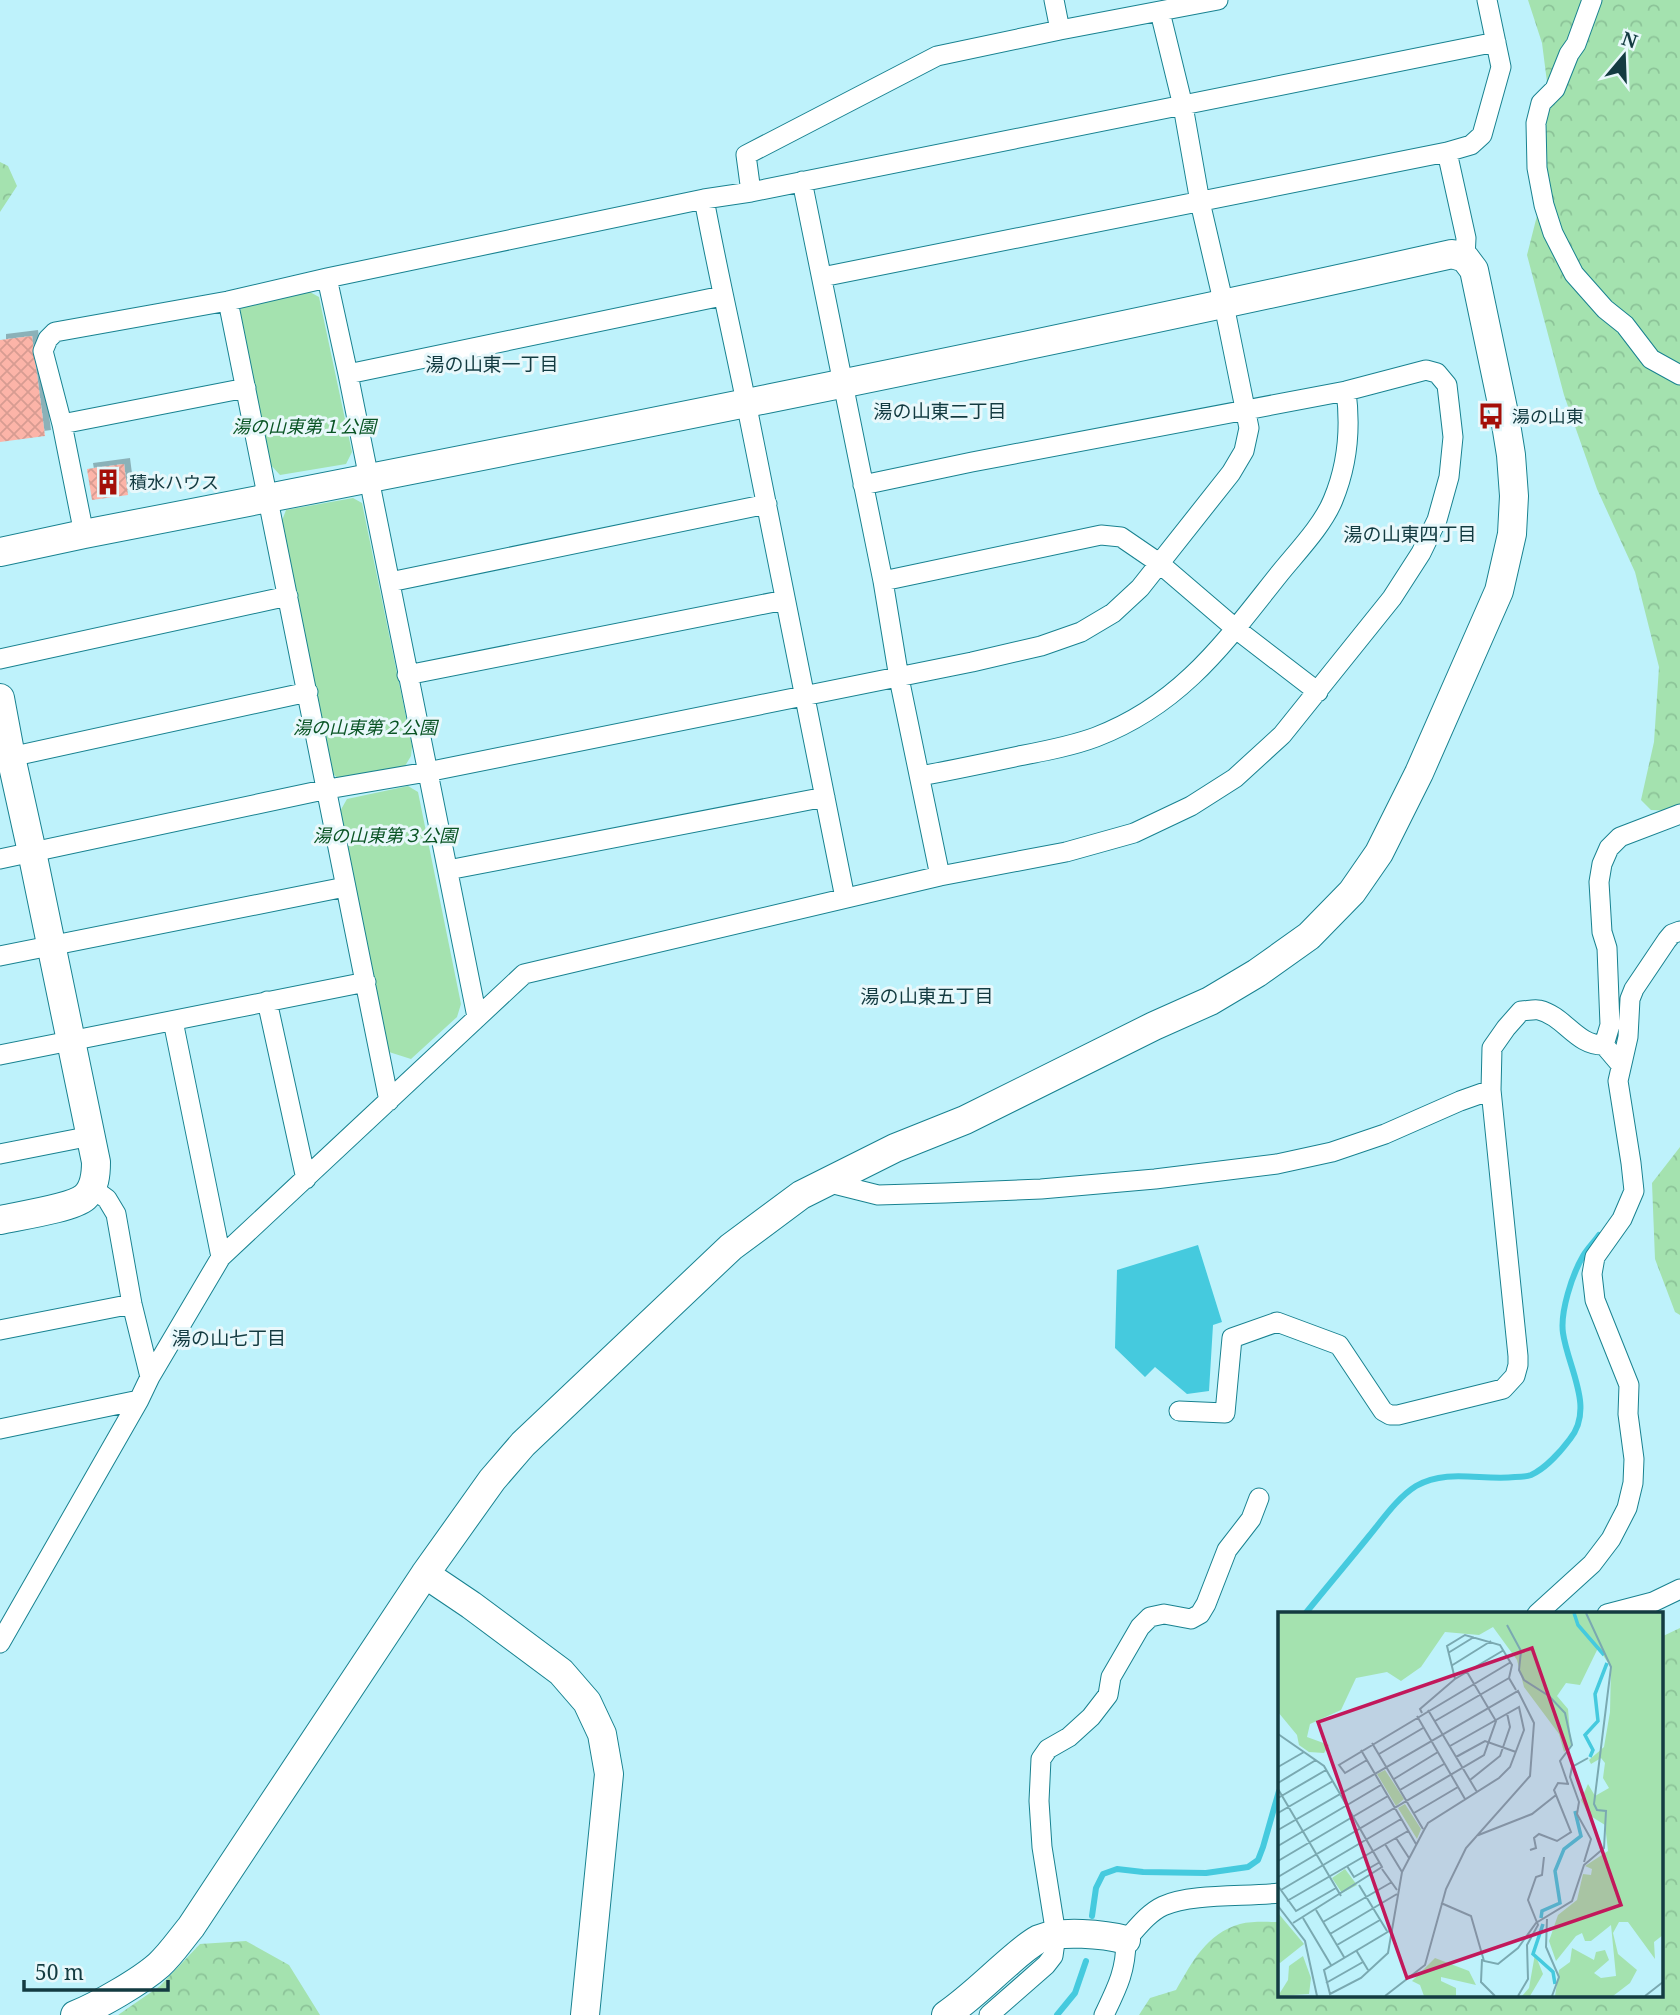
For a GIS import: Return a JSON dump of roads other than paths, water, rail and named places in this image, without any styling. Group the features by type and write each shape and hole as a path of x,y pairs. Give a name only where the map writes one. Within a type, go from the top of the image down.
{"street":[{"path":"1054,0 1060,30"},
{"path":"751,191 746,155 937,56 1218,0"},
{"path":"822,277 1471,145 1482,135 1501,67 1487,0"},
{"path":"1592,0 1555,89 1541,103 1536,123 1537,169 1544,205 1553,233 1574,274 1605,309 1625,325 1651,359 1680,375"},
{"path":"0,859 328,789 427,772 899,678 1041,646 1081,632 1113,613 1140,588 1231,473 1244,452 1249,428 1200,202 1183,106 1160,12"},
{"path":"84,534 62,424 43,351 48,339 55,332 228,301 704,199 1496,42"},
{"path":"1447,152 1466,238 1465,258"},
{"path":"802,181 940,876"},
{"path":"704,199 845,898"},
{"path":"0,552 843,384 1224,305 1452,254 1465,258 1474,270 1505,418 1514,496 1512,534 1499,591 1419,773 1379,853 1352,892 1309,936 1257,973 1210,1001 965,1119 895,1148 826,1182 801,1195 732,1247 523,1444 492,1480 425,1574 191,1927 159,1965 125,1988 75,2015"},
{"path":"327,278 477,1017"},
{"path":"348,374 722,296"},
{"path":"228,301 389,1101"},
{"path":"1,1639 221,1257 524,974 940,876 1066,852 1134,833 1191,806 1235,778 1282,735 1318,692 1392,598 1422,553 1437,520 1449,477 1453,437 1447,386 1437,373 1426,370 1346,391 863,485"},
{"path":"62,424 246,388"},
{"path":"920,776 1051,750 1096,737 1161,703 1188,681 1236,629 1311,535 1332,502 1349,441 1346,391"},
{"path":"390,582 767,504"},
{"path":"883,581 1101,535 1121,537 1159,563 1236,629 1318,692"},
{"path":"0,659 288,596"},
{"path":"407,675 786,600"},
{"path":"5,758 308,692"},
{"path":"0,698 5,758 32,852 96,1169 92,1188 84,1198 71,1204 0,1220"},
{"path":"449,870 825,797"},
{"path":"1604,1045 1610,1025 1607,948 1602,932 1599,882 1602,864 1609,848 1620,837 1680,814"},
{"path":"0,956 345,887"},
{"path":"1539,1612 1592,1564 1611,1539 1628,1508 1634,1459 1628,1414 1629,1385 1595,1300 1592,1274 1595,1256 1622,1219 1634,1191 1619,1081 1628,1037 1630,999 1667,940 1680,931"},
{"path":"0,1055 366,982"},
{"path":"267,1002 306,1179"},
{"path":"1178,1411 1225,1413 1232,1338 1277,1322 1339,1345 1383,1410 1390,1415 1503,1389 1509,1384 1518,1365 1518,1356 1491,1090 1492,1048 1521,1011 1537,1010 1556,1018 1581,1039 1594,1045 1604,1045 1621,1065"},
{"path":"173,1021 221,1257"},
{"path":"826,1182 878,1195 1000,1191 1155,1179 1278,1164 1332,1152 1385,1134 1491,1090"},
{"path":"0,1154 90,1136"},
{"path":"92,1188 107,1199 116,1214 132,1304 150,1377"},
{"path":"0,1330 132,1304"},
{"path":"0,1429 139,1401"},
{"path":"989,2015 1053,1956 1056,1936 1042,1847 1039,1801 1041,1759 1048,1749 1069,1737 1091,1717 1108,1695 1111,1677 1140,1627 1150,1616 1164,1614 1191,1619 1200,1614 1227,1550 1251,1519 1259,1498"},
{"path":"425,1574 561,1672 587,1702 601,1734 609,1774 585,2015"},
{"path":"1615,1612 1653,1602 1680,1589"},
{"path":"1104,2015 1119,1985 1126,1960 1126,1940 1146,1918 1163,1906 1195,1898 1278,1893"},
{"path":"946,2015 1023,1950 1040,1939 1106,1934 1126,1940"}],"water":[{"path":"1198,1245 1222,1322 1213,1325 1209,1391 1187,1394 1155,1367 1145,1377 1115,1348 1117,1270"}],"waterway":[{"path":"1307,1612 1391,1509 1416,1486 1452,1476 1529,1476 1547,1464 1570,1439 1577,1427 1580,1401 1563,1333 1563,1315 1579,1264 1599,1235"},
{"path":"1092,1916 1096,1888 1103,1874 1117,1869 1206,1873 1248,1867 1258,1860 1278,1794"},
{"path":"1057,2015 1075,1993 1086,1961"}],"place":[{"name":"湯の山東","path":"1491,416"},
{"name":"積水ハウス","path":"108,482"}],"district":[{"name":"湯の山東一丁目","path":"492,364"},
{"name":"湯の山東二丁目","path":"940,411"},
{"name":"湯の山東四丁目","path":"1410,534"},
{"name":"湯の山東五丁目","path":"927,996"},
{"name":"湯の山七丁目","path":"229,1338"}],"park label":[{"name":"湯の山東第１公園","path":"304,426"},
{"name":"湯の山東第２公園","path":"365,727"},
{"name":"湯の山東第３公園","path":"385,835"}]}
